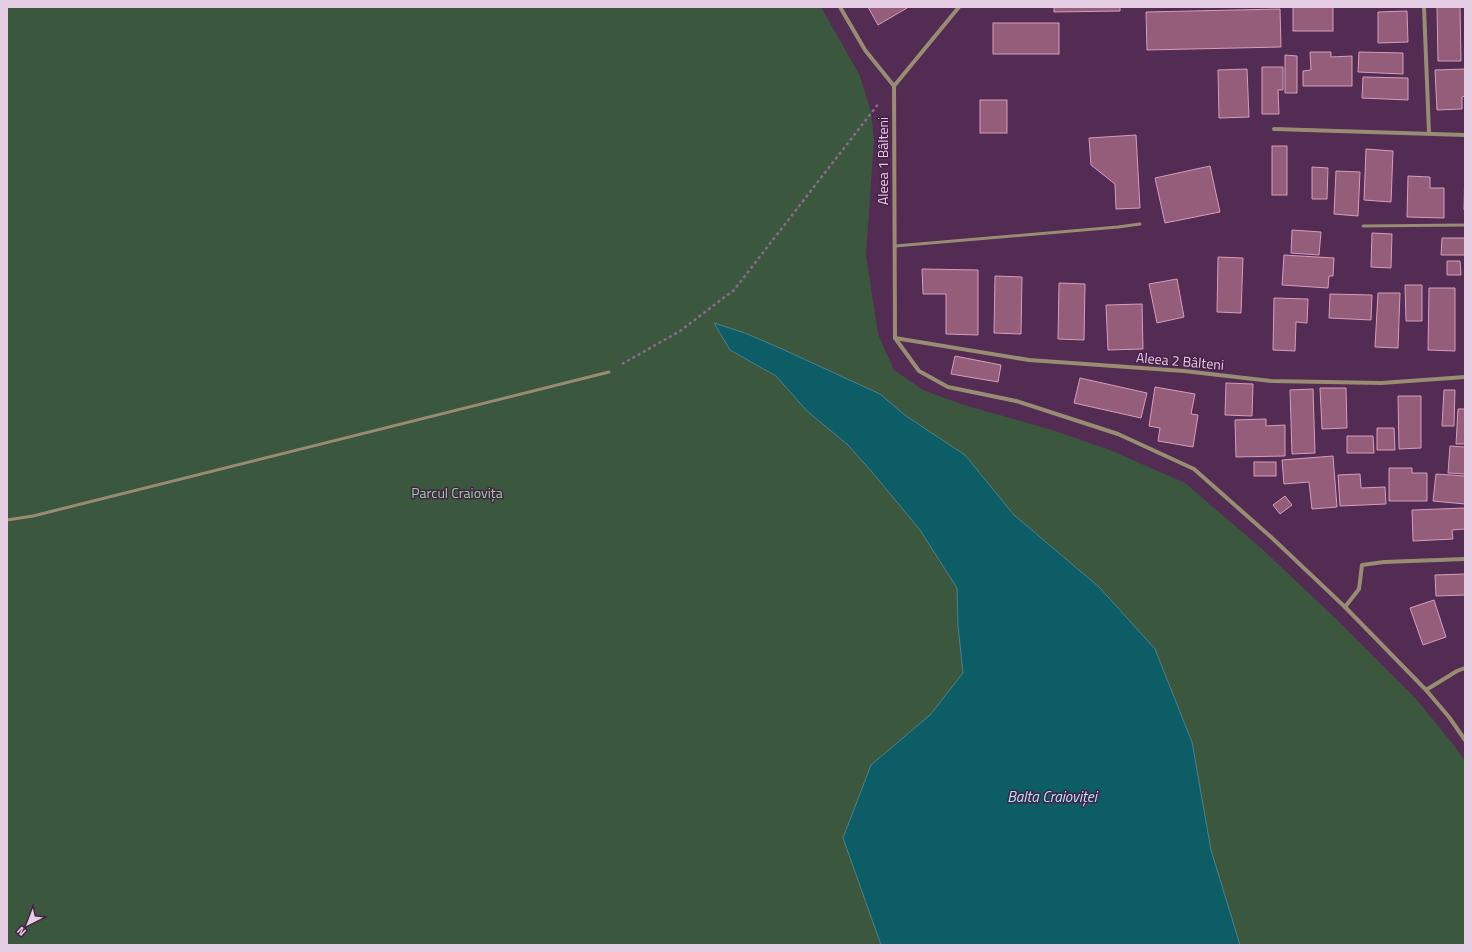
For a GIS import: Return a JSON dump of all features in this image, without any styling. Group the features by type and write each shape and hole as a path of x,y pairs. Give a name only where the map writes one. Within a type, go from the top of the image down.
{"street":[{"path":"840,7 865,50 894,86 959,7"},
{"path":"1424,7 1429,133"},
{"name":"Aleea 1 Bâlteni","path":"894,86 895,338"},
{"path":"1274,129 1465,135"},
{"path":"895,338 919,371 948,387 1016,401 1118,434 1194,469 1272,537 1345,607 1426,690 1449,717 1465,740"},
{"name":"Aleea 2 Bâlteni","path":"895,338 1030,360 1184,371 1271,381 1381,383 1465,377"},
{"path":"1345,607 1359,589 1362,565 1384,562 1465,559"},
{"path":"1426,690 1457,671 1465,668"}],"lane":[{"path":"895,246 1110,228 1140,224"},
{"path":"1363,226 1465,225"},
{"path":"7,520 33,516 609,372"}],"path":[{"path":"609,372 680,331 734,290 866,118 894,86"}],"green space":[{"name":"Parcul Craiovița","path":"7,7 821,7 860,76 871,112 874,141 866,255 878,334 894,370 923,390 964,405 1052,430 1110,450 1185,483 1261,548 1333,616 1416,699 1465,761 1465,945 7,945"}],"water":[{"name":"Balta Craioviței","path":"714,323 745,333 880,394 906,416 965,455 1014,515 1099,587 1155,649 1192,742 1211,850 1240,945 881,945 843,838 871,765 930,715 963,673 958,626 957,588 920,530 848,445 807,411 776,376 730,350"}],"building":[{"path":"868,7 906,7 907,8 878,25"},
{"path":"1054,7 1120,7 1120,11 1054,12"},
{"path":"1293,7 1333,7 1333,31 1293,31"},
{"path":"1437,7 1460,7 1461,61 1438,61"},
{"path":"1280,9 1281,47 1147,50 1146,12"},
{"path":"1407,11 1408,42 1378,43 1378,12"},
{"path":"993,23 1059,23 1059,54 993,54"},
{"path":"1310,52 1331,52 1331,57 1352,56 1352,86 1303,86 1303,71 1311,70"},
{"path":"1359,52 1403,53 1403,74 1358,72"},
{"path":"1285,55 1297,56 1297,93 1285,93"},
{"path":"1262,67 1283,67 1283,90 1278,90 1279,114 1262,114"},
{"path":"1247,69 1249,117 1219,118 1218,70"},
{"path":"1465,69 1465,96 1462,97 1462,109 1437,110 1435,70"},
{"path":"1363,77 1408,78 1408,100 1362,98"},
{"path":"980,100 1007,100 1007,133 980,133"},
{"path":"1136,135 1140,208 1116,209 1115,184 1091,165 1089,138"},
{"path":"1272,146 1287,146 1287,195 1272,195"},
{"path":"1366,149 1393,151 1391,202 1364,200"},
{"path":"1465,163 1465,210 1464,210"},
{"path":"1210,166 1220,212 1165,223 1155,178"},
{"path":"1312,167 1328,168 1327,199 1312,199"},
{"path":"1336,171 1360,172 1358,216 1334,214"},
{"path":"1408,176 1430,177 1430,188 1444,188 1444,218 1407,217"},
{"path":"1292,230 1321,232 1319,255 1291,253"},
{"path":"1372,233 1392,234 1391,268 1371,267"},
{"path":"1442,238 1465,238 1465,255 1441,255"},
{"path":"1284,255 1334,258 1333,276 1329,276 1328,288 1282,285"},
{"path":"1218,257 1243,258 1241,313 1217,312"},
{"path":"1447,261 1460,261 1461,275 1447,275"},
{"path":"922,269 978,270 978,335 946,334 946,294 923,294"},
{"path":"995,276 1022,277 1021,334 994,333"},
{"path":"1177,279 1184,317 1157,323 1149,284"},
{"path":"1059,283 1085,284 1084,340 1058,339"},
{"path":"1405,285 1422,285 1422,321 1406,321"},
{"path":"1429,288 1455,288 1455,351 1428,350"},
{"path":"1378,293 1400,293 1398,348 1375,347"},
{"path":"1330,294 1372,295 1371,320 1329,318"},
{"path":"1274,298 1308,299 1307,323 1296,322 1295,351 1273,350"},
{"path":"1142,304 1143,349 1108,350 1106,305"},
{"path":"955,356 1001,365 998,382 951,374"},
{"path":"1080,378 1147,393 1141,418 1074,403"},
{"path":"1226,383 1253,384 1252,416 1225,415"},
{"path":"1155,387 1195,394 1191,414 1198,415 1193,447 1158,441 1160,428 1149,426"},
{"path":"1320,388 1346,388 1347,428 1322,429"},
{"path":"1313,389 1315,453 1292,454 1290,390"},
{"path":"1444,390 1455,390 1454,426 1442,426"},
{"path":"1398,396 1421,396 1421,448 1399,449"},
{"path":"1458,409 1465,409 1465,444 1456,444"},
{"path":"1266,419 1266,426 1285,425 1285,456 1236,457 1235,420"},
{"path":"1377,428 1394,428 1395,450 1377,450"},
{"path":"1347,436 1373,436 1374,453 1347,453"},
{"path":"1450,446 1465,447 1465,474 1448,473"},
{"path":"1333,456 1337,507 1312,509 1309,482 1284,484 1282,460"},
{"path":"1254,462 1276,462 1276,476 1254,476"},
{"path":"1389,468 1412,468 1412,473 1427,473 1427,501 1389,501"},
{"path":"1360,474 1361,488 1385,487 1386,504 1340,506 1338,475"},
{"path":"1436,474 1465,476 1465,504 1433,501"},
{"path":"1285,496 1292,505 1280,514 1273,505"},
{"path":"1465,508 1465,529 1452,530 1453,539 1413,541 1412,510"},
{"path":"1465,574 1465,595 1436,596 1435,575"},
{"path":"1434,600 1446,637 1423,645 1410,608"}]}
